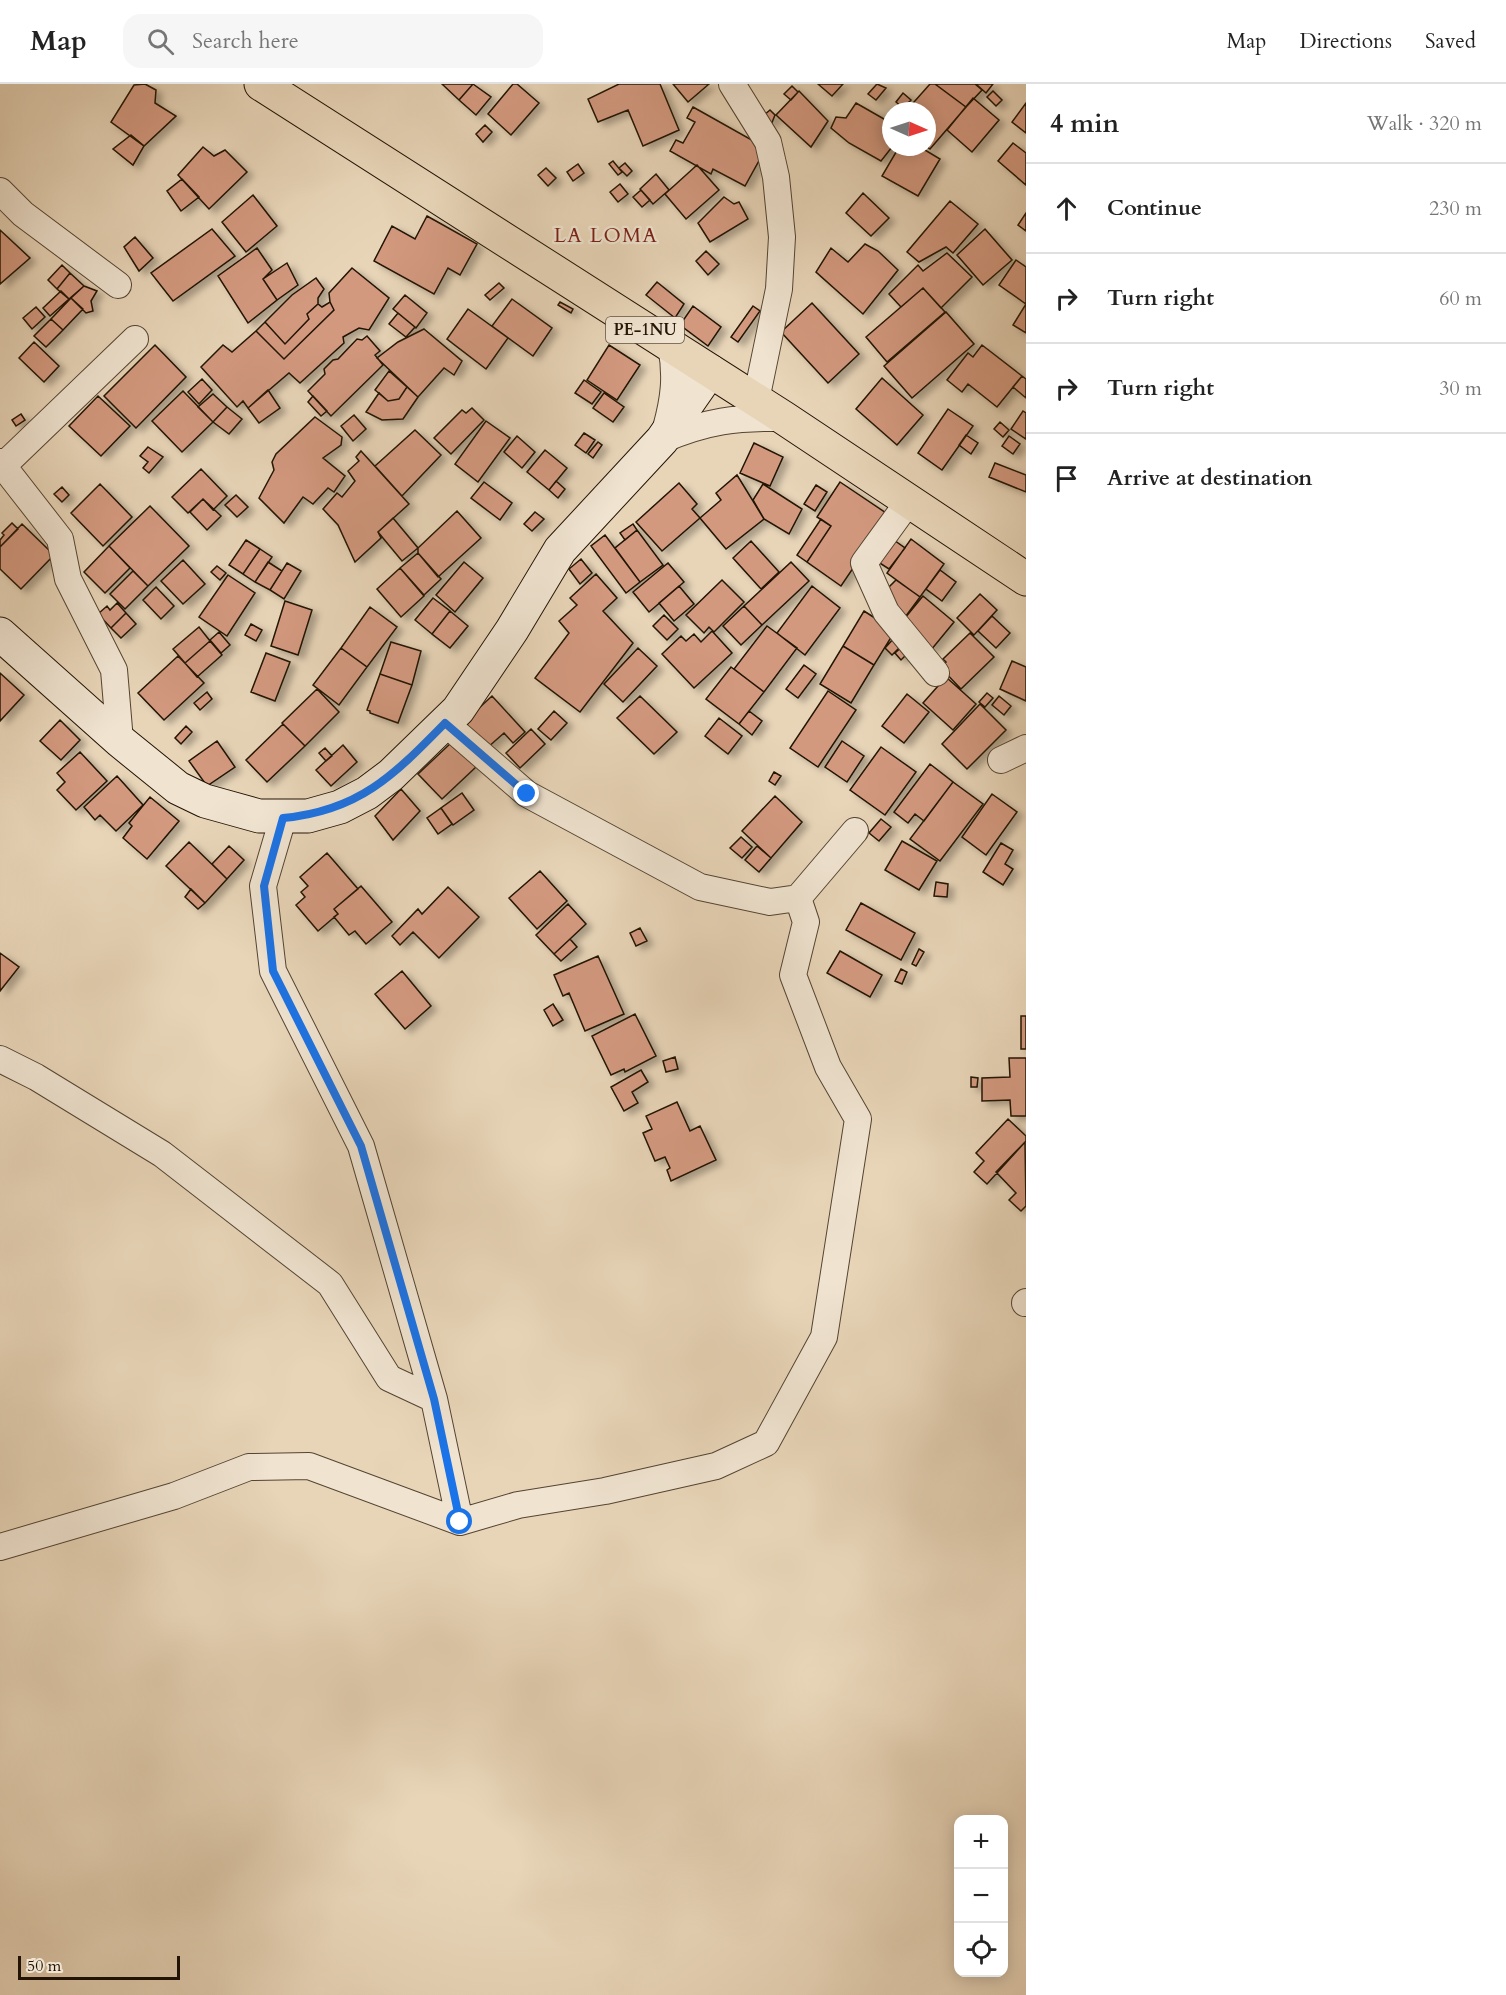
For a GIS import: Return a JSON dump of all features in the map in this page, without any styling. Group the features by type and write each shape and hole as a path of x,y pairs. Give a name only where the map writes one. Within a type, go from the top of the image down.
{"main road":[{"name":"PE-1NU","path":"261,84 756,399 1026,579"},
{"path":"0,634 120,741 178,788 205,801 250,814 283,818 308,816 340,807 367,793 416,753 458,710 512,630 560,550 662,440 710,371"}],"street":[{"path":"732,84 768,142 776,177 782,237 779,289 756,399"},
{"path":"0,191 23,214 118,285"},
{"path":"120,741 114,670 68,579 60,539 1,464 135,339"},
{"path":"662,440 675,384 676,370 671,346"},
{"path":"662,440 688,429 730,418 784,418"},
{"path":"909,501 864,563 886,612 936,673"},
{"path":"445,723 527,794 700,886 770,902 798,898 855,831"},
{"path":"1001,760 1026,748"},
{"path":"283,818 264,886 273,971 361,1146 434,1399 460,1522"},
{"path":"0,1547 174,1496 249,1467 309,1466 460,1522 518,1505 605,1491 716,1466 766,1443 824,1337 858,1119 828,1067 793,975 806,922 798,898"},
{"path":"0,1059 36,1077 162,1154 330,1284 389,1378 434,1399"}],"building":[{"path":"145,84 156,90 155,103 176,116 144,146 111,122 134,85"},
{"path":"442,84 473,84 459,100"},
{"path":"473,84 491,97 476,115 459,100"},
{"path":"513,84 517,84 539,103 511,135 488,114"},
{"path":"619,84 660,84 679,130 643,146 628,110 598,122 588,99"},
{"path":"673,84 709,84 688,102"},
{"path":"818,84 843,84 832,96"},
{"path":"877,84 886,88 876,100 868,94"},
{"path":"930,84 935,84 966,107 936,142 936,102 914,102"},
{"path":"935,84 975,84 982,90 966,107"},
{"path":"976,84 993,84 986,93"},
{"path":"792,86 798,92 791,100 784,94"},
{"path":"799,91 828,121 811,147 776,115"},
{"path":"993,91 1002,100 996,106 987,97"},
{"path":"903,93 911,100 909,102 896,102"},
{"path":"973,98 999,120 972,152 947,130"},
{"path":"856,103 882,118 882,156 885,156 881,161 849,143 831,128 836,117 846,118"},
{"path":"1026,103 1026,133 1012,122"},
{"path":"693,107 766,148 745,186 713,169 711,174 670,151 676,140 683,143 695,122 687,118"},
{"path":"770,110 775,115 771,125 763,116"},
{"path":"485,125 492,132 483,142 476,134"},
{"path":"131,135 144,146 133,165 113,149"},
{"path":"1013,143 1026,153 1026,185 998,161"},
{"path":"203,147 214,156 225,150 247,172 209,209 178,175"},
{"path":"894,156 935,156 940,159 918,196 882,176"},
{"path":"613,161 622,172 618,175 609,164"},
{"path":"625,163 632,171 627,176 619,168"},
{"path":"578,164 584,173 573,181 567,172"},
{"path":"697,165 719,190 686,219 665,194"},
{"path":"546,168 556,178 548,186 538,175"},
{"path":"656,174 669,190 653,204 640,189"},
{"path":"182,179 199,197 181,211 167,191"},
{"path":"620,184 628,194 618,202 610,192"},
{"path":"641,190 650,200 642,207 633,197"},
{"path":"863,193 889,218 871,236 846,213"},
{"path":"253,195 277,226 246,252 222,222"},
{"path":"724,197 734,204 739,202 748,219 710,242 698,223"},
{"path":"950,201 978,224 953,253 946,247 919,262 907,252"},
{"path":"1026,213 1026,231 1018,225"},
{"path":"427,216 477,244 460,275 448,268 434,294 374,261 392,226 415,239"},
{"path":"212,229 235,256 173,301 151,273"},
{"path":"985,229 1012,260 983,285 957,255"},
{"path":"0,230 30,258 0,284"},
{"path":"135,237 153,258 139,271 124,247"},
{"path":"865,244 878,251 898,270 863,314 816,272 831,248 848,262"},
{"path":"257,248 272,270 263,279 277,300 248,323 218,276"},
{"path":"706,251 719,264 708,275 696,261"},
{"path":"947,253 972,277 941,308 923,288 901,307 889,294 918,265 923,271"},
{"path":"1016,260 1026,267 1026,304 999,285"},
{"path":"287,263 298,285 277,300 263,279"},
{"path":"62,265 70,273 57,289 48,280"},
{"path":"352,268 389,298 369,330 359,328 343,337 344,343 300,383 289,373 248,408 243,401 237,407 201,367 223,345 232,352 256,331 284,359 334,310 329,293"},
{"path":"70,273 84,286 69,299 57,289"},
{"path":"316,278 324,289 318,298 318,304 307,314 309,319 285,344 265,322 292,295"},
{"path":"657,282 684,304 675,318 646,295"},
{"path":"499,283 504,288 490,300 485,295"},
{"path":"84,286 97,291 91,301 93,311 86,313 71,298"},
{"path":"923,288 945,312 887,362 866,337"},
{"path":"61,291 69,299 50,316 43,308"},
{"path":"405,295 427,313 416,328 393,309"},
{"path":"71,298 83,309 63,330 51,319"},
{"path":"512,299 552,328 533,356 492,326"},
{"path":"330,302 334,310 284,359 256,331 265,322 285,344 309,319 307,314 318,304 322,307"},
{"path":"560,302 573,309 571,313 558,305"},
{"path":"812,303 859,354 828,383 781,332"},
{"path":"1026,304 1026,333 1013,325"},
{"path":"693,306 721,327 708,346 680,325"},
{"path":"753,306 760,311 738,342 731,337"},
{"path":"36,307 45,317 32,329 23,318"},
{"path":"468,309 508,338 486,369 447,339"},
{"path":"946,312 974,344 912,398 884,366"},
{"path":"398,313 415,327 406,337 389,324"},
{"path":"51,319 63,330 46,347 34,336"},
{"path":"424,329 462,361 454,375 444,368 418,397 377,358 398,342"},
{"path":"367,336 380,351 375,355 383,365 331,416 308,391 325,374 324,369 333,360 338,359 357,339 362,340"},
{"path":"34,342 59,366 44,382 19,358"},
{"path":"155,345 186,377 136,428 104,396"},
{"path":"609,345 640,365 617,400 587,380"},
{"path":"982,345 1022,376 997,407 968,384 962,392 947,380 968,353 973,357"},
{"path":"389,371 407,387 399,399 388,401 375,390"},
{"path":"1022,376 1026,379 1026,398 1013,387"},
{"path":"882,378 923,415 897,445 856,409"},
{"path":"202,379 212,390 199,404 188,392"},
{"path":"584,380 601,392 592,404 575,393"},
{"path":"407,387 418,397 403,419 382,420 366,412 379,393 388,401 399,399"},
{"path":"268,390 280,408 259,423 248,408"},
{"path":"183,391 213,422 182,452 152,421"},
{"path":"604,393 624,407 613,422 593,408"},
{"path":"213,394 227,407 213,422 198,407"},
{"path":"98,396 130,426 101,456 69,426"},
{"path":"313,396 327,411 321,416 308,402"},
{"path":"227,407 242,419 229,434 213,422"},
{"path":"472,408 484,420 451,454 434,438 462,410 466,413"},
{"path":"948,409 973,426 942,470 918,453"},
{"path":"1023,411 1026,413 1026,439 1011,429"},
{"path":"21,414 25,420 16,426 12,420"},
{"path":"354,415 366,429 353,441 341,426"},
{"path":"315,417 342,437 341,445 323,458 345,476 334,492 328,488 313,504 303,497 284,523 259,498 274,470 272,462 276,454"},
{"path":"486,421 510,438 478,482 455,464"},
{"path":"1000,422 1009,430 1003,437 994,429"},
{"path":"415,430 441,455 402,496 375,466"},
{"path":"584,433 595,440 586,453 575,445"},
{"path":"966,435 978,443 971,454 959,445"},
{"path":"517,436 535,452 522,468 504,452"},
{"path":"1009,436 1020,444 1013,454 1002,446"},
{"path":"598,442 602,445 593,458 588,454"},
{"path":"754,443 783,457 770,486 740,473"},
{"path":"148,447 163,457 149,473 143,468 148,462 140,456"},
{"path":"545,450 567,468 549,490 527,472"},
{"path":"361,451 409,504 378,532 381,538 355,562 338,525 323,509 337,493 342,497 355,481 348,471 359,461 356,457"},
{"path":"995,463 1026,475 1026,492 989,477"},
{"path":"201,469 227,496 213,510 203,499 188,513 172,497"},
{"path":"737,475 764,519 726,549 700,518 721,500 716,493"},
{"path":"556,481 565,489 558,498 549,490"},
{"path":"484,482 512,503 500,520 471,498"},
{"path":"840,482 889,515 841,586 807,562 831,526 817,517"},
{"path":"679,483 697,504 692,509 700,518 662,551 636,522"},
{"path":"100,484 132,517 103,546 71,513"},
{"path":"763,484 802,509 789,534 764,519 753,500"},
{"path":"816,485 827,492 815,511 804,504"},
{"path":"62,487 69,495 62,502 54,494"},
{"path":"236,495 248,507 237,517 225,505"},
{"path":"203,499 221,516 207,530 190,512"},
{"path":"150,506 189,546 148,586 109,546"},
{"path":"457,511 481,538 438,577 418,553 418,548"},
{"path":"535,512 544,519 532,531 524,524"},
{"path":"393,518 418,548 402,561 378,532"},
{"path":"821,519 831,526 807,562 797,555"},
{"path":"12,523 18,529 0,547 0,540 4,535 2,533"},
{"path":"22,524 54,555 21,589 0,569 0,547"},
{"path":"633,524 637,530 625,540 620,533"},
{"path":"637,530 663,565 640,582 615,548"},
{"path":"605,535 640,582 626,593 591,546"},
{"path":"891,538 905,548 889,569 875,560"},
{"path":"911,539 944,564 920,597 887,573"},
{"path":"246,540 260,549 243,574 229,565"},
{"path":"751,541 779,572 761,589 733,558"},
{"path":"109,546 130,568 105,593 84,572"},
{"path":"260,549 272,557 255,582 243,574"},
{"path":"418,553 441,579 424,595 400,568"},
{"path":"581,559 592,573 580,584 569,569"},
{"path":"183,560 205,584 183,604 161,581"},
{"path":"268,562 282,571 270,590 255,582"},
{"path":"464,562 483,578 455,612 436,595"},
{"path":"791,562 809,581 762,625 744,606"},
{"path":"287,563 301,571 284,599 270,590"},
{"path":"668,563 684,582 649,612 633,592"},
{"path":"217,566 226,573 220,580 211,572"},
{"path":"400,568 424,596 401,617 377,589"},
{"path":"940,570 956,582 942,601 926,589"},
{"path":"133,571 148,586 125,609 110,594"},
{"path":"596,574 617,598 603,611 633,643 580,712 535,678 569,633 559,621 577,605 570,598"},
{"path":"228,575 255,593 227,636 199,617"},
{"path":"722,580 744,602 714,632 709,627 704,633 686,615"},
{"path":"896,580 920,597 900,624 885,591"},
{"path":"679,586 694,604 674,621 659,603"},
{"path":"812,586 840,608 805,655 777,633"},
{"path":"156,587 174,606 161,619 143,600"},
{"path":"980,594 997,610 974,635 957,618"},
{"path":"923,596 954,622 931,650 900,624"},
{"path":"433,598 450,611 432,634 415,620"},
{"path":"285,601 312,610 298,655 271,646"},
{"path":"117,603 126,613 111,628 98,614 107,606 110,610"},
{"path":"744,606 762,625 741,645 723,626"},
{"path":"370,607 397,627 367,667 341,648"},
{"path":"450,611 468,626 450,648 432,634"},
{"path":"864,611 895,631 874,665 843,646"},
{"path":"126,613 136,624 121,638 111,628"},
{"path":"664,615 678,629 667,640 653,626"},
{"path":"992,616 1010,633 996,648 978,631"},
{"path":"251,624 262,630 256,641 245,635"},
{"path":"767,626 797,648 764,692 734,669"},
{"path":"199,627 210,641 185,663 173,649"},
{"path":"712,631 732,653 694,688 662,654 681,636 686,641 694,634 701,642"},
{"path":"219,632 230,645 221,653 210,640"},
{"path":"970,633 994,657 961,689 941,668 946,662 943,659"},
{"path":"895,637 903,644 892,655 885,648"},
{"path":"210,641 222,655 197,677 185,663"},
{"path":"391,642 421,651 412,685 380,674"},
{"path":"904,645 910,651 901,660 895,653"},
{"path":"843,646 874,665 851,703 820,684"},
{"path":"341,648 367,667 339,705 313,685"},
{"path":"638,648 657,666 623,702 604,684"},
{"path":"266,653 290,662 275,701 251,692"},
{"path":"178,656 204,683 164,720 138,693"},
{"path":"1012,661 1026,667 1026,701 1000,689"},
{"path":"804,665 816,674 798,698 786,689"},
{"path":"731,667 764,692 739,724 706,699"},
{"path":"0,673 24,695 0,721"},
{"path":"380,674 412,685 398,723 367,710"},
{"path":"946,677 976,704 953,730 923,703"},
{"path":"317,689 339,712 305,746 282,723"},
{"path":"828,691 856,710 818,767 790,748"},
{"path":"207,692 212,699 200,710 194,703"},
{"path":"987,693 993,698 985,707 979,702"},
{"path":"907,694 929,712 904,743 882,726"},
{"path":"492,696 525,732 513,743 504,733 487,748 464,722"},
{"path":"640,696 677,732 654,754 617,718"},
{"path":"999,696 1011,706 1004,715 992,705"},
{"path":"980,704 1006,730 967,769 942,744"},
{"path":"554,711 567,723 551,740 538,729"},
{"path":"749,711 762,721 752,735 739,724"},
{"path":"719,718 742,736 728,754 705,736"},
{"path":"60,720 80,740 61,760 40,741"},
{"path":"283,724 305,746 267,782 246,760"},
{"path":"186,726 192,732 181,744 175,738"},
{"path":"531,729 545,744 520,768 506,753"},
{"path":"217,741 235,767 207,786 189,761"},
{"path":"842,741 864,756 847,782 825,767"},
{"path":"452,742 476,767 442,799 418,774"},
{"path":"343,745 357,762 331,786 316,770"},
{"path":"881,747 916,772 885,815 850,790"},
{"path":"325,748 332,756 326,761 319,753"},
{"path":"80,752 107,781 76,810 57,790 65,782 57,773"},
{"path":"930,764 953,782 924,821 915,814 908,823 894,812"},
{"path":"774,772 781,776 775,785 769,781"},
{"path":"117,776 143,805 116,831 100,815 95,820 84,807"},
{"path":"953,782 983,804 940,861 910,839"},
{"path":"401,789 420,811 393,840 375,816"},
{"path":"462,793 474,810 453,825 441,808"},
{"path":"992,794 1017,812 986,855 962,837"},
{"path":"775,796 802,822 771,858 742,831"},
{"path":"150,797 179,821 147,859 123,838 132,826 129,823"},
{"path":"441,808 452,824 438,834 427,818"},
{"path":"881,819 891,827 879,841 869,833"},
{"path":"741,837 752,847 742,858 730,848"},
{"path":"902,841 937,861 919,890 885,870"},
{"path":"189,842 227,879 205,903 166,866"},
{"path":"1001,843 1013,850 1005,864 1013,869 1003,885 983,872"},
{"path":"229,846 244,860 227,879 212,864"},
{"path":"757,846 771,858 759,872 745,860"},
{"path":"327,853 358,889 334,909 338,914 318,931 296,905 305,897 301,892 308,886 300,877"},
{"path":"540,871 567,901 537,929 509,898"},
{"path":"936,882 948,884 947,897 934,896"},
{"path":"361,886 392,922 366,944 355,931 349,935 334,917 338,914 334,909"},
{"path":"448,887 479,917 439,958 413,932 400,945 392,936 418,909 422,914"},
{"path":"191,889 205,903 198,909 185,897"},
{"path":"861,903 915,933 901,960 846,930"},
{"path":"568,904 586,924 554,954 536,935"},
{"path":"640,928 647,941 636,946 630,933"},
{"path":"570,939 577,947 561,961 554,954"},
{"path":"919,949 924,952 916,966 912,964"},
{"path":"840,951 882,975 870,997 827,973"},
{"path":"0,953 19,967 0,991"},
{"path":"598,956 624,1014 585,1031 569,993 563,996 554,975"},
{"path":"901,969 907,972 902,984 895,981"},
{"path":"402,971 431,1006 405,1029 375,994"},
{"path":"553,1004 563,1020 553,1026 544,1010"},
{"path":"635,1014 656,1056 625,1072 624,1069 611,1075 592,1036"},
{"path":"1021,1016 1026,1016 1026,1049 1021,1049"},
{"path":"675,1057 678,1069 666,1072 663,1061"},
{"path":"1009,1058 1026,1058 1026,1116 1011,1116 1010,1100 982,1101 982,1078 1010,1077"},
{"path":"641,1070 648,1082 632,1092 638,1103 624,1111 611,1087"},
{"path":"971,1077 978,1078 977,1087 971,1087"},
{"path":"677,1102 690,1131 700,1126 716,1160 671,1181 667,1170 670,1168 665,1157 655,1161 643,1133 652,1129 646,1116"},
{"path":"1008,1119 1026,1136 1026,1141 987,1184 974,1172 984,1161 976,1153"},
{"path":"1025,1142 1026,1206 1021,1211 1009,1200 1016,1193 996,1172"}],"district":[{"name":"LA LOMA","path":"606,235"}],"route":[{"path":"460,1522 434,1399 361,1146 273,971 264,886 283,818 308,816 340,807 367,793 416,753 445,723 527,794"}]}
